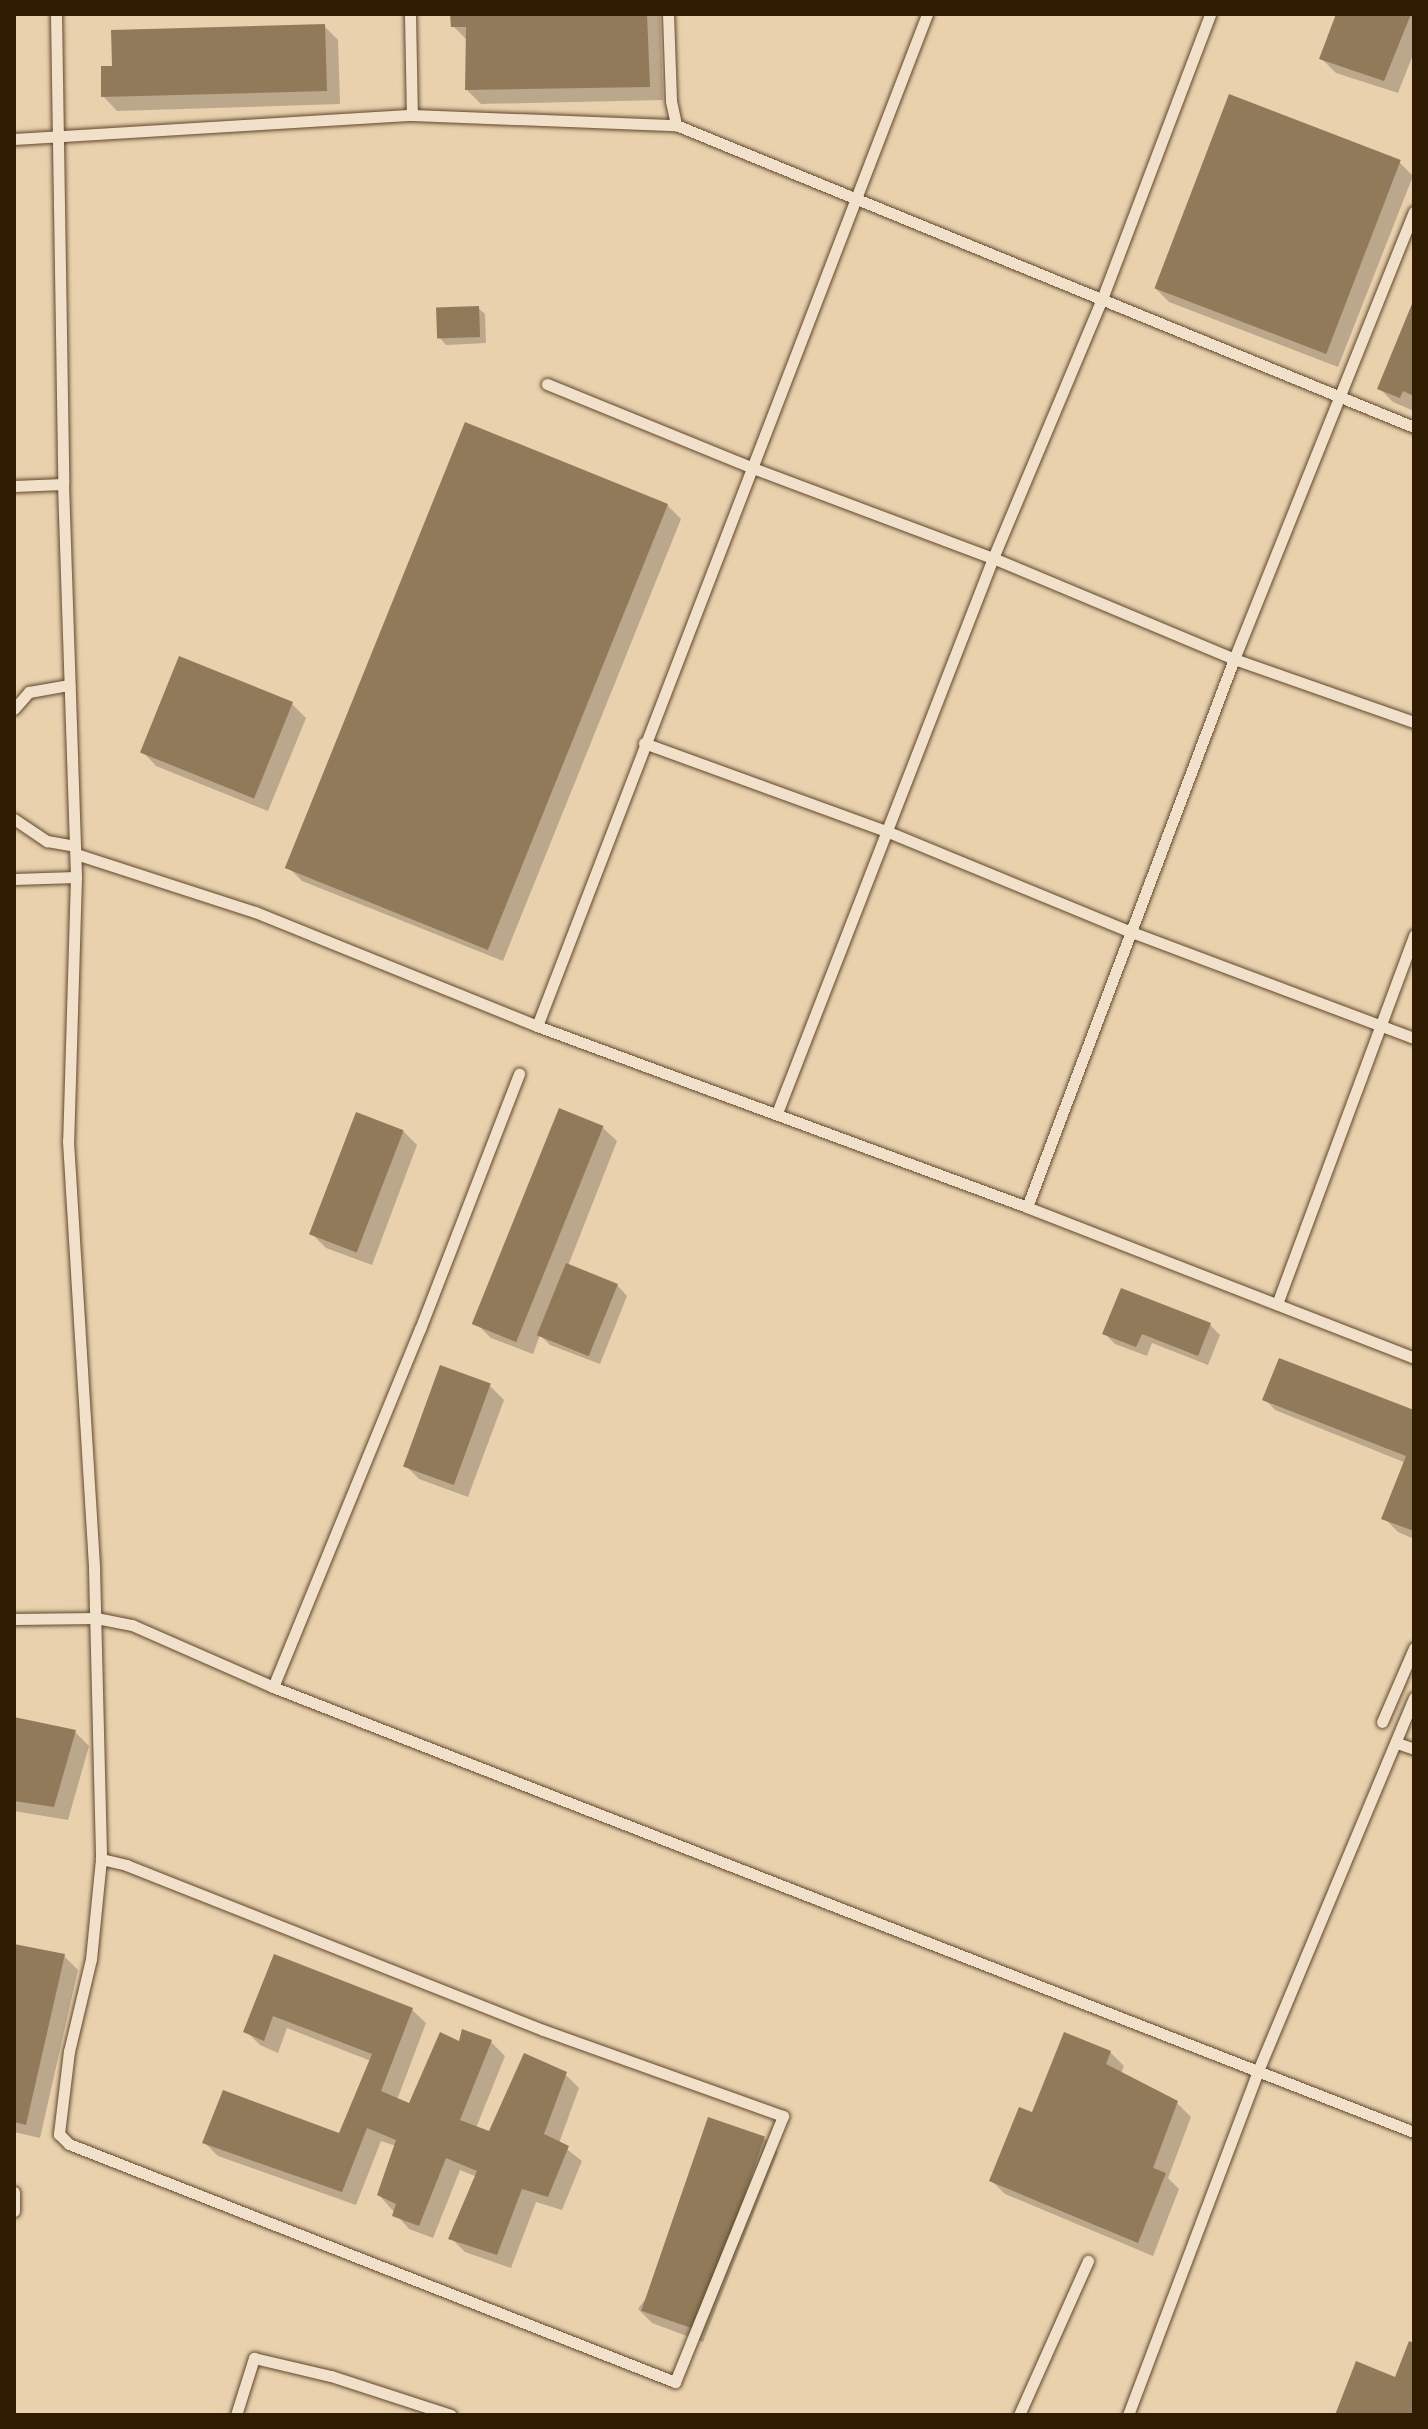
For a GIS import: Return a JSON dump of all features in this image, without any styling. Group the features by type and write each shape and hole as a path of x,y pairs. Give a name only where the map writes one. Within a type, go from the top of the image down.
{"lane":[{"path":"56,14 63,484 76,877 68,1141 96,1618 101,1859 91,1959 69,2051 59,2134 69,2144 675,2382 783,2116 543,2030 142,1871 101,1859"},
{"path":"410,14 412,115"},
{"path":"668,14 671,101 676,125"},
{"path":"537,1026 927,14"},
{"path":"777,1113 993,558 1102,299 1210,14"},
{"path":"14,139 412,115 676,125 1414,427"},
{"path":"1027,1207 1234,659 1414,212"},
{"path":"547,384 753,468 993,558 1234,659 1414,722"},
{"path":"14,486 63,484"},
{"path":"14,709 29,692 69,685"},
{"path":"644,743 886,831 1129,931 1414,1038"},
{"path":"14,819 47,841 255,912 537,1026 1027,1207 1414,1358"},
{"path":"14,879 76,877"},
{"path":"1277,1304 1414,935"},
{"path":"273,1687 420,1329 519,1074"},
{"path":"14,1619 96,1618 132,1625 273,1687 1414,2132"},
{"path":"1382,1722 1414,1648"},
{"path":"1128,2415 1257,2073 1414,1697"},
{"path":"1397,1743 1414,1749"},
{"path":"14,2192 14,2211"},
{"path":"1019,2415 1088,2261"},
{"path":"236,2415 254,2358 331,2376 451,2415"}],"building":[{"path":"450,14 647,14 650,87 465,90 466,27 451,27"},
{"path":"1336,14 1411,14 1384,81 1319,59"},
{"path":"325,24 327,91 101,97 101,66 112,66 111,30"},
{"path":"1229,94 1401,160 1326,354 1154,288"},
{"path":"1414,299 1414,396 1403,391 1400,398 1377,389"},
{"path":"479,306 480,337 437,338 436,308"},
{"path":"465,422 668,504 488,950 285,868"},
{"path":"179,656 293,702 254,799 140,752"},
{"path":"559,1108 604,1126 516,1342 472,1324"},
{"path":"356,1112 404,1130 357,1253 309,1234"},
{"path":"566,1263 618,1284 589,1356 537,1335"},
{"path":"1121,1288 1211,1323 1198,1356 1142,1334 1136,1347 1102,1334"},
{"path":"1279,1358 1414,1410 1414,1531 1381,1519 1406,1456 1262,1400"},
{"path":"440,1365 491,1383 454,1485 403,1466"},
{"path":"14,1717 76,1730 54,1807 14,1801"},
{"path":"14,1944 65,1954 26,2125 14,2122"},
{"path":"274,1954 413,2008 381,2091 409,2103 440,2032 459,2041 462,2029 492,2040 460,2120 489,2131 524,2053 567,2072 544,2134 569,2146 548,2197 522,2189 497,2255 448,2239 477,2171 446,2158 419,2226 392,2216 396,2204 377,2195 396,2140 367,2128 342,2192 202,2143 223,2090 339,2133 372,2054 273,2016 264,2041 243,2032"},
{"path":"1064,2032 1111,2051 1106,2064 1178,2101 1153,2168 1166,2173 1138,2243 989,2181 1019,2107 1032,2112"},
{"path":"708,2117 765,2137 698,2330 641,2311"},
{"path":"1409,2341 1414,2343 1414,2415 1335,2415 1356,2361 1395,2377"}]}
